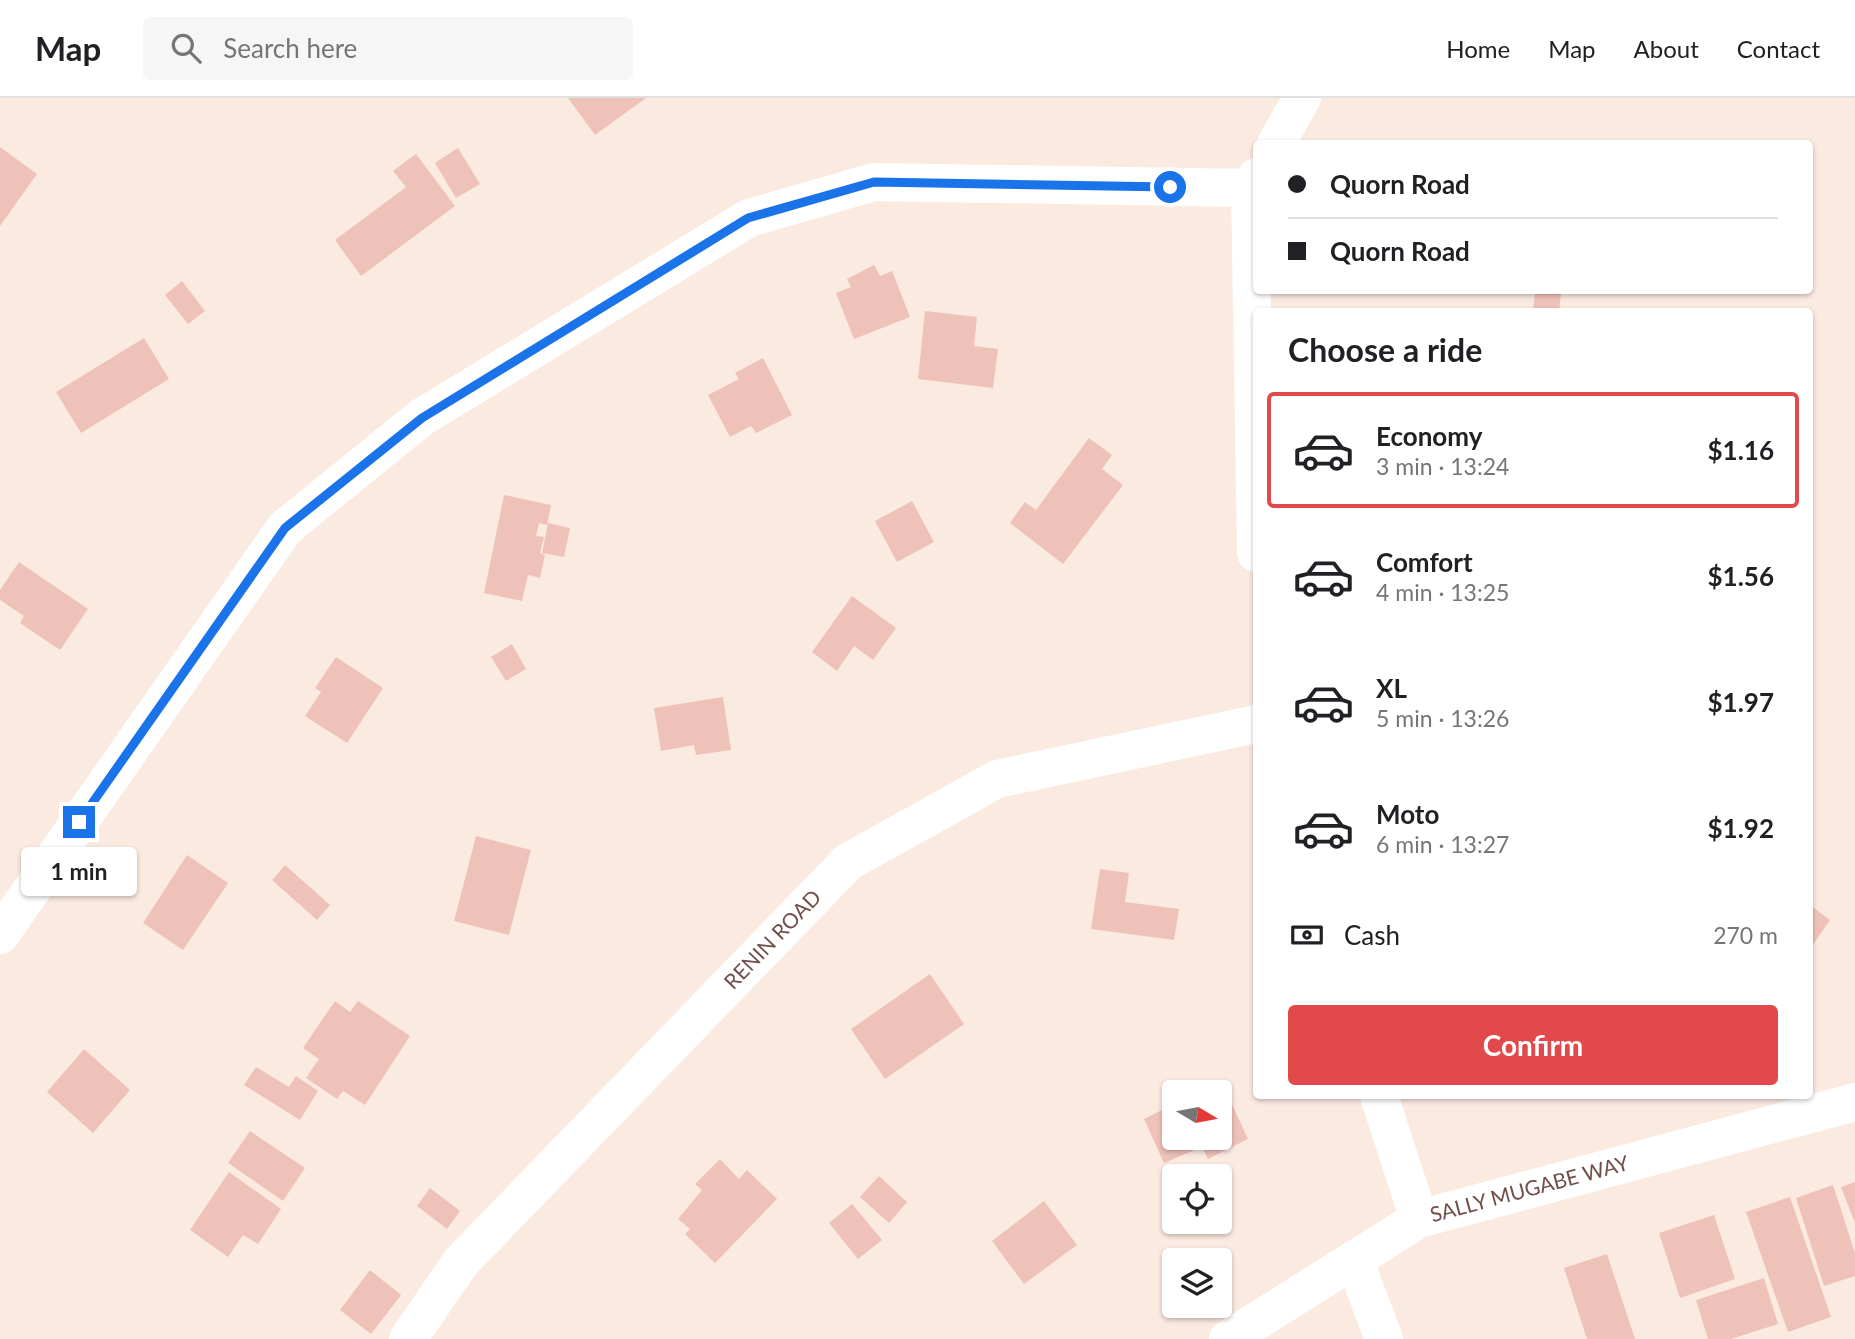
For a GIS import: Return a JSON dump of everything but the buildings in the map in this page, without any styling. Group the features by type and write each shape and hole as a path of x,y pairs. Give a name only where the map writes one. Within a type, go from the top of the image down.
{"street":[{"path":"1278,140 1302,98"},
{"path":"0,935 285,528 422,418 748,218 874,182 1253,183"},
{"name":"RENIN ROAD","path":"408,1339 461,1262 848,862 997,779 1253,725"},
{"path":"1380,1099 1419,1219"},
{"name":"SALLY MUGABE WAY","path":"1228,1339 1419,1219 1855,1101"},
{"path":"1354,1260 1384,1339"}],"route":[{"path":"79,822 285,528 422,418 748,218 874,182 1170,187"}]}
